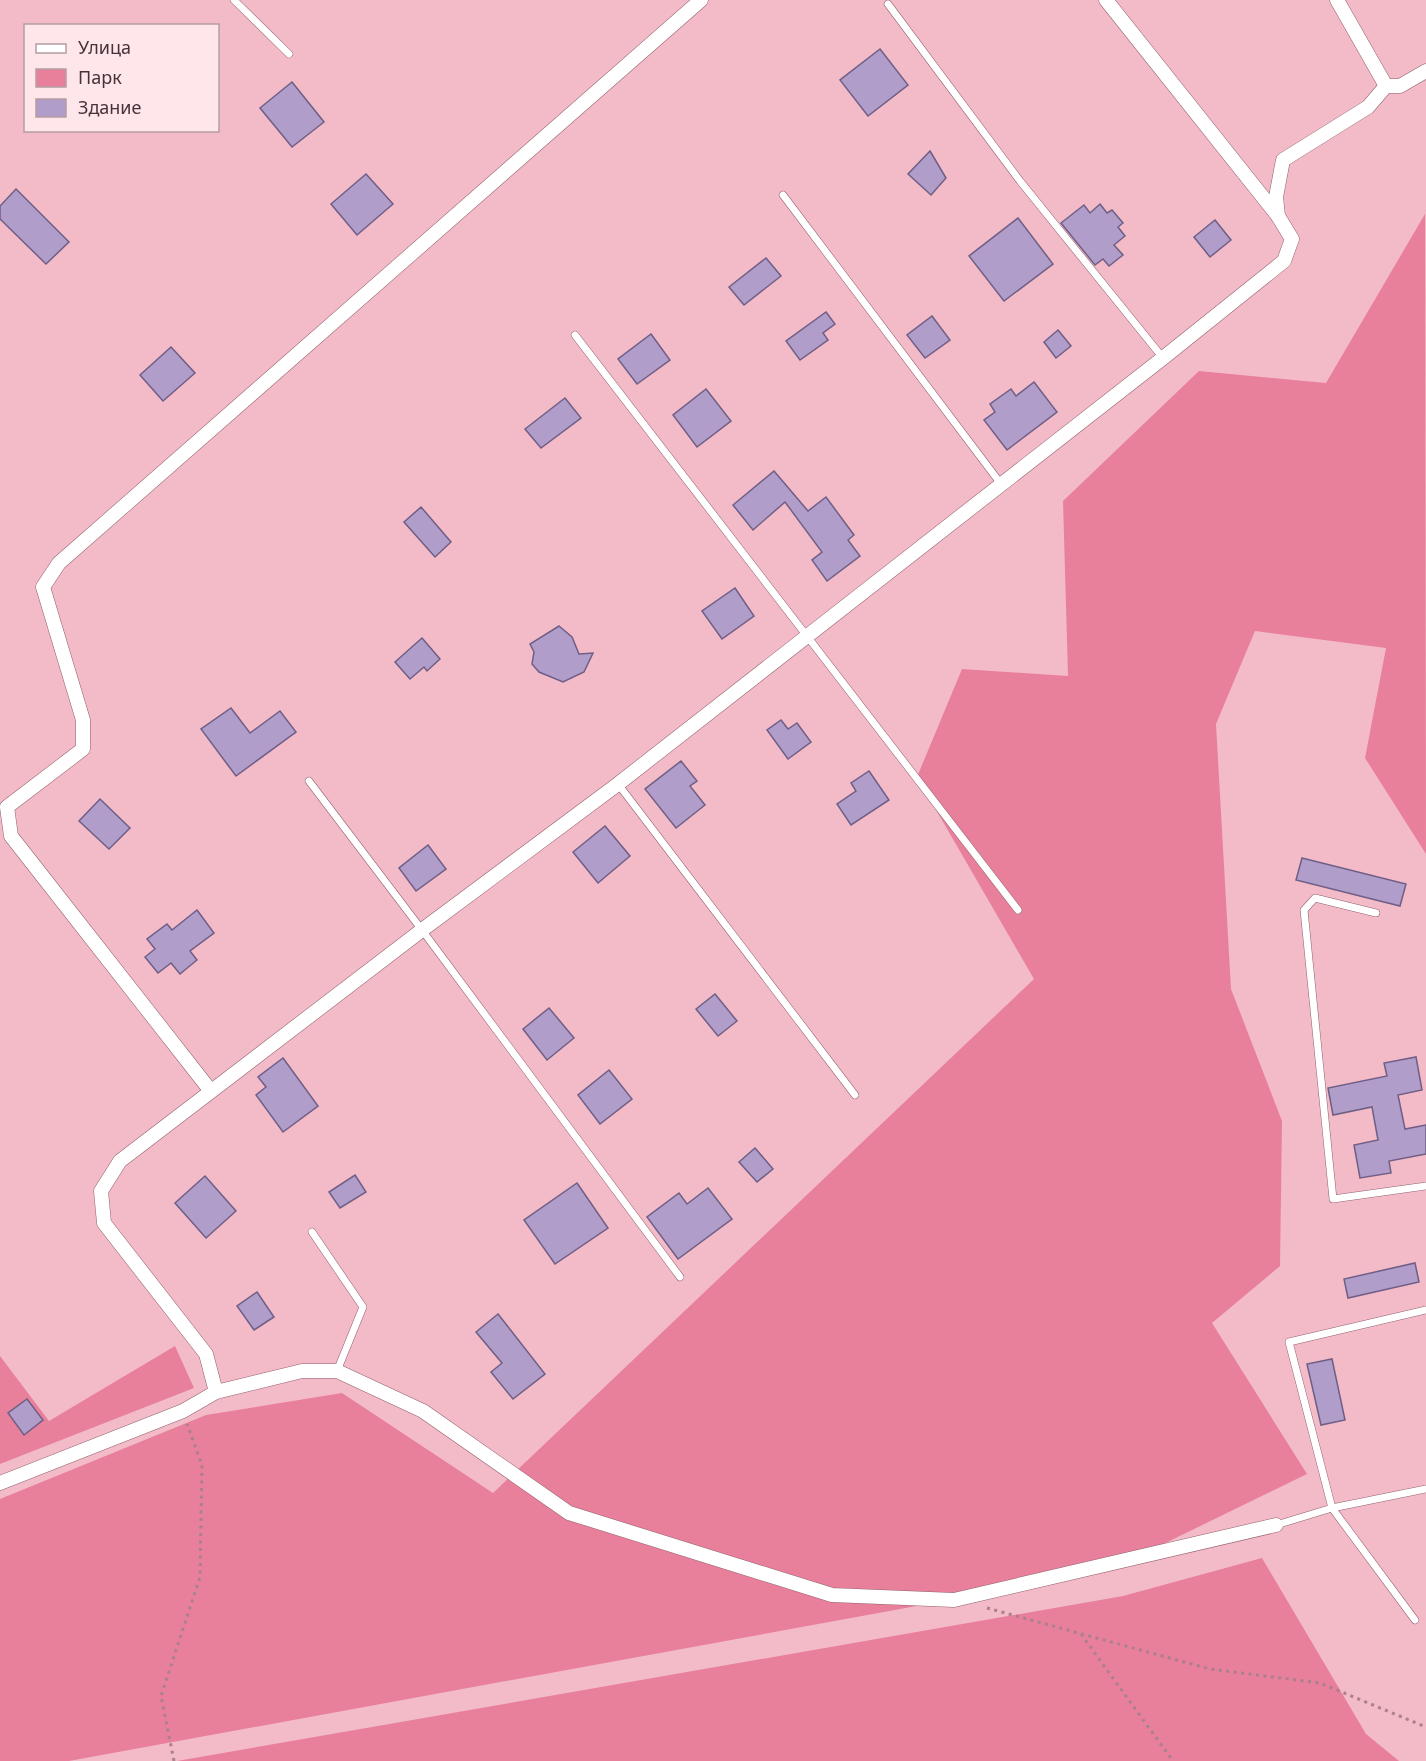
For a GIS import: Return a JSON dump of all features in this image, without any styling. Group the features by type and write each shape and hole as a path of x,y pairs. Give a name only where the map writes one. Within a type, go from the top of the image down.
{"street":[{"path":"210,1090 11,836 7,807 82,748 83,720 43,587 60,563 701,0"},
{"path":"216,1392 206,1354 104,1223 101,1191 120,1161 210,1090 618,784 1284,261 1292,239 1278,216 1106,0"},
{"path":"1337,0 1386,86"},
{"path":"1278,216 1276,197 1283,160 1368,107 1386,86 1400,86 1426,71"},
{"path":"0,1483 183,1411 216,1392 302,1371 338,1371 423,1411 569,1513 832,1595 954,1600 1276,1525"}],"lane":[{"path":"234,0 289,54"},
{"path":"888,4 1020,182 1162,358"},
{"path":"783,195 1001,484"},
{"path":"575,335 1018,910"},
{"path":"309,782 680,1277"},
{"path":"618,784 855,1095"},
{"path":"1376,913 1315,898 1304,910 1333,1200 1426,1186"},
{"path":"312,1232 363,1307 338,1371"},
{"path":"1415,1620 1332,1508 1289,1342 1426,1310"},
{"path":"1276,1525 1332,1508 1426,1489"}],"path":[{"path":"174,1761 161,1696 200,1577 202,1465 183,1411"},
{"path":"954,1600 1210,1669 1320,1683 1426,1727"},
{"path":"1081,1634 1173,1761"}],"green space":[{"path":"1425,214 1426,854 1365,758 1386,648 1255,631 1216,724 1231,989 1282,1121 1280,1266 1212,1323 1307,1474 1108,1571 69,1761 0,1761 0,1499 206,1415 342,1393 493,1493 1034,979 917,777 962,669 1068,676 1063,501 1199,371 1326,383"},
{"path":"175,1346 194,1388 0,1464 0,1356 49,1421"},
{"path":"1262,1558 1366,1734 1399,1761 177,1761 1123,1596"}],"building":[{"path":"880,49 908,85 868,116 840,80"},
{"path":"292,82 324,122 292,147 260,108"},
{"path":"930,151 946,178 931,195 908,174"},
{"path":"366,174 393,204 357,235 331,204"},
{"path":"16,189 69,242 46,264 0,219 0,206"},
{"path":"1100,204 1107,213 1112,210 1123,223 1118,227 1125,236 1114,245 1123,255 1109,266 1103,259 1095,265 1061,223 1084,205 1090,213"},
{"path":"1018,218 1053,264 1004,301 969,256"},
{"path":"1215,220 1231,240 1210,257 1194,237"},
{"path":"766,258 781,276 744,305 729,287"},
{"path":"826,312 835,324 823,333 828,340 800,360 786,341"},
{"path":"932,316 950,340 925,358 907,335"},
{"path":"1058,330 1071,346 1056,358 1044,342"},
{"path":"651,334 670,360 637,384 618,359"},
{"path":"171,347 195,373 163,401 140,375"},
{"path":"1034,382 1057,412 1007,450 984,420 995,412 990,404 1011,389 1016,396"},
{"path":"706,389 731,421 697,447 673,415"},
{"path":"565,398 581,418 541,448 525,429"},
{"path":"774,471 808,511 826,497 854,535 848,540 860,556 827,581 812,560 822,552 785,502 753,530 733,505"},
{"path":"421,507 451,542 435,557 404,522"},
{"path":"735,588 754,616 722,639 702,611"},
{"path":"559,626 572,637 579,654 593,653 584,672 563,682 539,672 532,664 534,652 530,644"},
{"path":"422,638 440,659 427,671 424,667 410,679 395,662"},
{"path":"231,708 250,733 280,711 296,732 236,776 201,729"},
{"path":"781,720 788,729 797,723 811,742 788,759 767,730"},
{"path":"681,761 697,781 690,786 705,805 676,828 645,789"},
{"path":"869,771 889,800 851,825 837,804 856,791 851,783"},
{"path":"100,799 130,828 109,849 79,821"},
{"path":"605,826 630,856 598,883 573,852"},
{"path":"428,845 446,869 416,891 399,868"},
{"path":"1302,858 1406,884 1400,906 1296,880"},
{"path":"197,910 214,933 190,951 197,960 180,974 171,963 158,973 145,957 155,949 147,939 167,924 172,930"},
{"path":"715,994 737,1021 718,1036 696,1009"},
{"path":"549,1008 574,1038 547,1060 523,1029"},
{"path":"1416,1057 1422,1090 1398,1095 1405,1129 1426,1125 1426,1154 1389,1161 1391,1173 1360,1178 1354,1145 1378,1140 1372,1107 1333,1115 1328,1088 1387,1076 1384,1063"},
{"path":"283,1058 318,1106 283,1132 256,1095 266,1087 258,1077"},
{"path":"609,1070 632,1099 600,1124 578,1095"},
{"path":"755,1148 773,1169 757,1182 739,1162"},
{"path":"355,1175 366,1192 340,1208 329,1192"},
{"path":"205,1176 236,1211 206,1238 175,1203"},
{"path":"577,1183 608,1228 555,1264 524,1220"},
{"path":"708,1188 732,1219 678,1259 647,1217 679,1193 687,1204"},
{"path":"1415,1263 1419,1282 1348,1298 1344,1279"},
{"path":"257,1292 274,1317 254,1330 237,1306"},
{"path":"498,1314 545,1374 513,1399 491,1372 502,1363 476,1332"},
{"path":"1332,1359 1345,1420 1321,1425 1307,1364"},
{"path":"27,1399 43,1420 24,1435 8,1413"}]}
